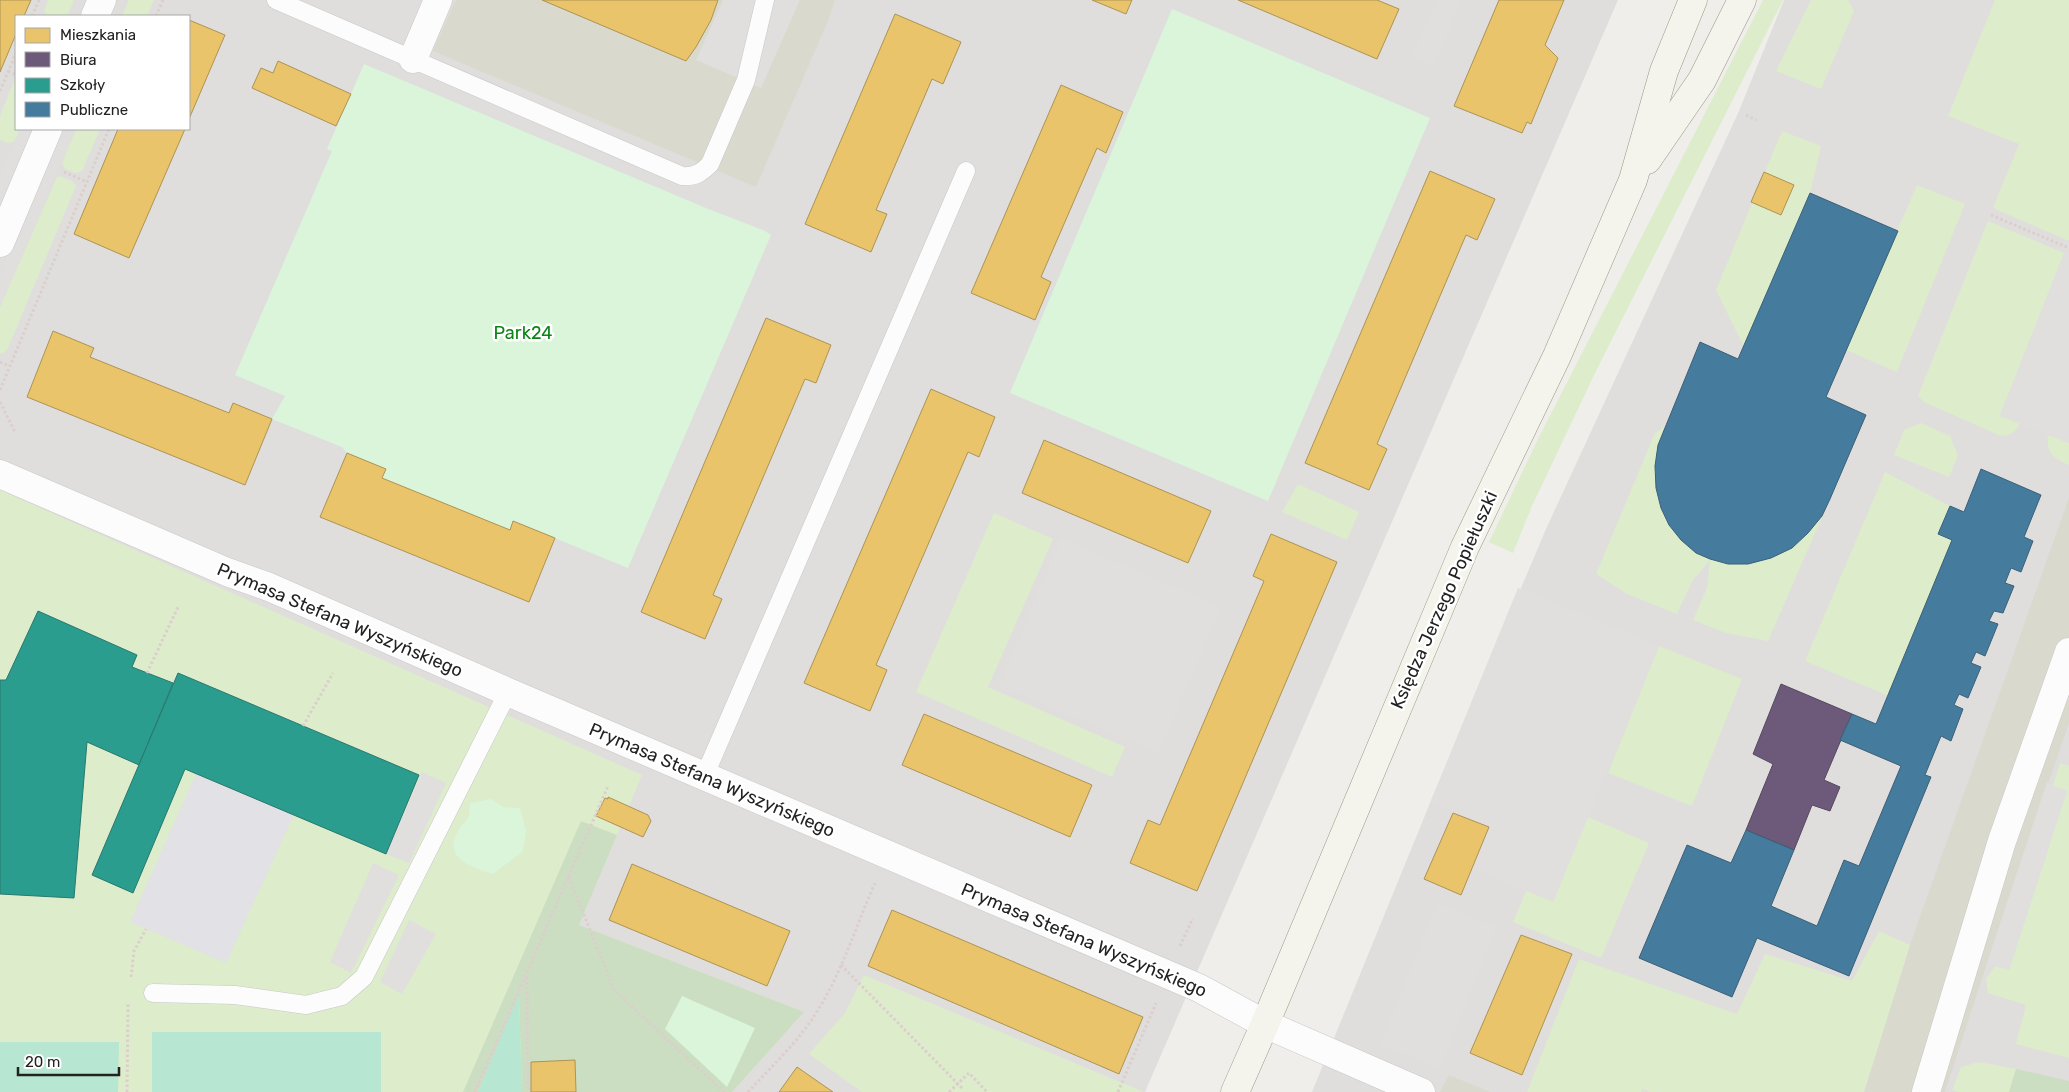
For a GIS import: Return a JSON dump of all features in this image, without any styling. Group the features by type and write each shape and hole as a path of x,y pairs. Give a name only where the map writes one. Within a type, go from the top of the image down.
{"street":[{"path":"95,15 102,0"},
{"path":"413,59 438,0"},
{"name":"Księdza Jerzego Popiełuszki","path":"1235,1092 1461,556 1557,356 1633,180 1664,71 1693,0"},
{"name":"Księdza Jerzego Popiełuszki","path":"1633,180 1702,80 1742,0"},
{"path":"0,243 48,130"},
{"name":"Prymasa Stefana Wyszyńskiego","path":"0,474 227,572 269,587 704,777 1199,988 1265,1024 1421,1092"},
{"path":"1926,1092 2002,841 2069,652"}],"lane":[{"path":"276,0 682,176 692,177 702,172 710,164 742,92 765,0"},
{"path":"704,777 966,171"},
{"path":"153,992 235,995 306,1005 342,996 364,977 508,692"}],"path":[{"path":"33,15 39,0"},
{"path":"156,15 163,0"},
{"path":"0,91 15,55"},
{"path":"8,71 15,74"},
{"path":"1746,116 1756,120"},
{"path":"0,390 109,130"},
{"path":"59,170 87,182"},
{"path":"1991,215 2069,248"},
{"path":"0,362 9,366"},
{"path":"0,402 16,432"},
{"path":"146,673 178,607"},
{"path":"303,726 333,673"},
{"path":"475,1092 608,786"},
{"path":"748,1092 801,1035 819,1010 841,965 888,855"},
{"path":"569,878 614,990 724,1092"},
{"path":"841,965 962,1088"},
{"path":"527,974 528,1092"},
{"path":"949,1092 969,1073 987,1092"}],"shaded area":[{"path":"0,0 1618,0 1145,1092 0,1092"},
{"path":"456,0 835,0 828,21 756,187 433,51"},
{"path":"723,0 800,0 761,88 696,60"},
{"path":"1436,0 1462,0 1434,65 1412,56"},
{"path":"1784,0 2055,0 2069,5 2069,1092 1312,1092 1430,803 1546,529 1739,111"},
{"path":"20,130 34,130 0,213 0,176"},
{"path":"62,130 76,130 0,307 0,274"},
{"path":"2064,254 2069,255 2069,443 2000,416"},
{"path":"2069,498 2069,723 1945,1092 1864,1092 1910,945"},
{"path":"1061,539 1221,607 1159,753 999,685"},
{"path":"1518,588 1659,646 1553,902 1472,868 1489,827 1430,803"},
{"path":"422,772 446,783 409,863 386,854"},
{"path":"196,774 294,815 226,963 130,922"},
{"path":"2047,782 2067,791 2009,970 1987,963"},
{"path":"373,863 399,875 351,973 330,962"},
{"path":"1437,903 1497,927 1440,1068 1380,1044"},
{"path":"409,920 436,934 402,994 380,982"},
{"path":"1449,1075 1490,1092 1440,1092"}],"green space":[{"path":"48,0 74,0 67,15 46,15 44,11"},
{"path":"129,0 154,0 147,15 122,15"},
{"path":"1763,0 1783,0 1597,369 1532,506 1513,553 1489,542 1538,439"},
{"path":"1811,0 1848,0 1854,11 1821,89 1776,71"},
{"path":"1995,0 2069,0 2069,241 1993,208 2019,144 1948,116"},
{"path":"1172,9 1430,118 1268,501 1010,393"},
{"name":"Park24","path":"364,64 771,235 628,568 513,521 510,530 382,478 386,469 347,453 342,447 272,419 285,396 235,375 332,151 327,149"},
{"path":"15,78 15,130 20,130 14,142 8,143 0,140 0,116"},
{"path":"76,130 100,130 82,171 77,173 65,169 62,163"},
{"path":"1782,131 1821,146 1810,193 1744,347 1716,290"},
{"path":"59,176 72,181 76,186 8,348 0,354 0,307"},
{"path":"1917,185 1965,204 1897,372 1846,350"},
{"path":"1988,221 2064,253 2000,415 2020,424 2012,433 2004,436 1924,402 1918,396"},
{"path":"1921,423 1950,436 1958,455 1949,477 1894,455 1904,430"},
{"path":"1664,427 1656,472 1663,510 1681,539 1708,558 1739,564 1772,558 1804,536 1830,499 1768,641 1726,633 1693,620 1707,588 1710,560 1692,581 1677,614 1627,594 1596,574 1655,433"},
{"path":"2048,435 2069,443 2069,465 2052,454 2048,446"},
{"path":"1885,472 1950,506 1939,534 1952,540 1889,696 1805,661"},
{"path":"1298,484 1359,512 1347,540 1282,512"},
{"path":"0,490 642,775 579,925 804,1012 732,1092 0,1092"},
{"path":"994,513 1053,539 988,687 1125,747 1112,777 916,692"},
{"path":"1659,646 1742,679 1692,806 1608,773"},
{"path":"2060,763 2069,766 2069,1058 2016,1044 2026,1005 1988,993 1986,979 1995,966 2009,970 2067,791 2053,786"},
{"path":"491,799 503,807 520,808 526,831 523,851 493,874 468,865 457,855 454,848 454,840 458,831 468,817 470,803"},
{"path":"1588,817 1649,843 1601,958 1513,922 1526,891 1553,901"},
{"path":"581,821 617,835 579,925 804,1012 732,1092 522,1092 519,996 478,1092 463,1092"},
{"path":"1879,931 1910,945 1864,1092 1651,1092 1642,1089 1641,1092 1527,1092 1579,959 1737,1014 1765,954 1852,981"},
{"path":"864,975 1144,1092 862,1092 809,1054 845,1013"},
{"path":"519,994 522,1092 478,1092"},
{"path":"682,996 755,1028 727,1087 665,1029"},
{"path":"152,1032 381,1032 381,1092 152,1092"},
{"path":"0,1042 119,1042 118,1092 0,1092"},
{"path":"1979,1062 2016,1069 2009,1092 1958,1092 1952,1090 1961,1067"},
{"path":"2016,1069 2069,1081 2069,1092 2009,1092"}],"building: Mieszkania":[{"path":"0,0 31,0 24,15 15,15 15,36 0,72"},
{"path":"542,0 718,0 711,20 686,61"},
{"path":"1092,0 1132,0 1126,14"},
{"path":"1238,0 1377,0 1399,9 1377,59"},
{"path":"1499,0 1564,0 1545,45 1558,58 1531,124 1527,122 1522,133 1454,106"},
{"path":"895,14 961,42 943,84 932,79 876,210 887,214 871,252 805,224"},
{"path":"190,20 225,35 190,117"},
{"path":"278,61 351,94 336,126 252,88 261,68 273,73"},
{"path":"1061,85 1123,112 1106,153 1097,148 1041,277 1051,282 1035,320 971,293"},
{"path":"118,130 185,130 129,258 74,234"},
{"path":"1430,171 1495,199 1477,240 1466,235 1377,444 1387,449 1369,490 1305,463"},
{"path":"1764,172 1794,185 1781,215 1751,202"},
{"path":"766,318 831,345 816,383 805,379 713,595 722,599 705,639 641,612"},
{"path":"53,331 94,348 90,357 229,413 233,403 272,419 245,485 27,397"},
{"path":"931,389 995,417 979,457 968,452 876,665 887,670 870,711 804,683"},
{"path":"1044,440 1211,511 1188,563 1022,493"},
{"path":"347,453 386,469 382,478 510,530 513,521 555,538 529,602 320,517"},
{"path":"1271,534 1337,562 1197,891 1130,863 1148,820 1160,825 1264,581 1253,576"},
{"path":"924,714 1092,785 1070,837 902,765"},
{"path":"608,797 648,815 651,821 643,837 596,816 605,798 608,799"},
{"path":"1453,813 1489,827 1461,895 1424,879"},
{"path":"632,864 790,931 767,986 609,920"},
{"path":"892,910 1143,1017 1119,1074 868,966"},
{"path":"1521,935 1572,954 1522,1075 1470,1053"},
{"path":"575,1060 576,1092 531,1092 531,1062"},
{"path":"797,1067 833,1092 779,1092"}],"building: Biura":[{"path":"1781,684 1852,714 1824,780 1840,787 1830,811 1812,805 1794,850 1746,830 1773,764 1753,754"}],"building: Szkoły":[{"path":"38,611 137,655 132,667 173,683 139,765 87,742 74,898 0,894 0,680 6,680"},
{"path":"178,673 419,775 386,854 185,769 133,893 92,875"}],"building: Publiczne":[{"path":"1810,193 1898,231 1826,397 1866,415 1822,516 1808,533 1792,548 1771,558 1748,564 1728,564 1696,553 1681,540 1669,525 1661,508 1656,488 1655,466 1658,445 1700,342 1738,359"},
{"path":"1981,469 2041,495 2024,537 2033,541 2021,572 2011,568 2005,583 2014,586 2003,613 1994,611 1989,621 1998,624 1985,656 1976,652 1971,663 1981,667 1968,698 1959,694 1954,705 1963,709 1951,741 1941,736 1925,775 1931,777 1849,976 1757,938 1732,997 1639,958 1687,845 1731,863 1746,830 1794,850 1771,906 1817,926 1844,860 1859,866 1901,766 1840,740 1852,714 1876,724 1952,540 1938,534 1950,506 1964,512"}]}
